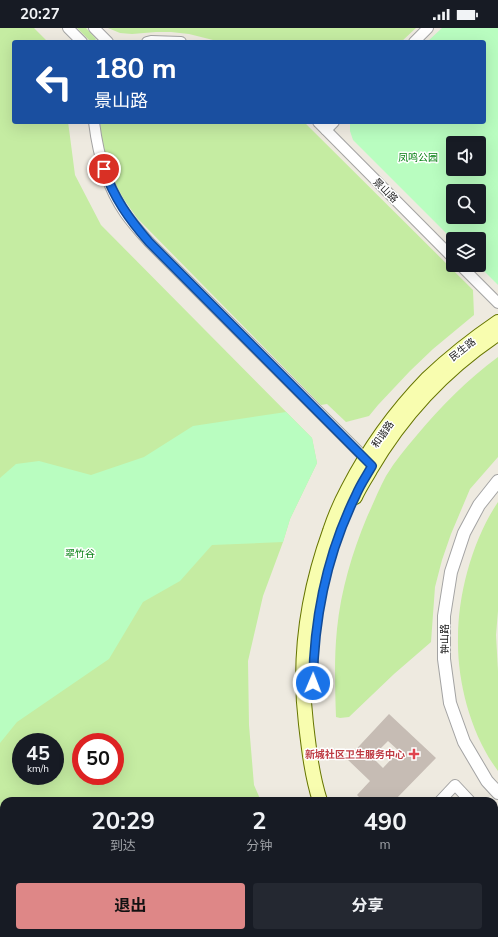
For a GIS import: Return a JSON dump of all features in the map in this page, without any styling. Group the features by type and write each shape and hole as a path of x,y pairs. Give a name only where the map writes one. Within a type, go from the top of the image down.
{"main road":[{"name":"民生路","path":"432,381 460,350 498,322"},
{"name":"民生路","path":"432,381 461,362 498,334"},
{"name":"和谐路","path":"330,797 320,761 314,708 313,683 313,657 316,631 326,574 345,518 381,434 395,416 432,381"},
{"name":"和谐路","path":"319,797 311,763 304,709 303,683 303,656 312,594 325,544 336,514 347,489 369,462"}],"street":[{"path":"68,28 80,40"},
{"path":"94,28 106,40"},
{"path":"416,40 428,28"},
{"path":"94,124 100,158 108,181 115,197 135,226 154,247 369,462"},
{"name":"景山路","path":"320,124 446,251"},
{"path":"326,130 332,124"},
{"path":"467,272 498,303"},
{"name":"钟山路","path":"497,482 479,505 464,533 451,572 444,616 444,660 450,703 464,742 488,781 498,793"},
{"path":"444,797 455,785 466,797"}],"green space":[{"path":"0,28 34,28 46,40 12,40 12,124 68,124 75,175 101,225 312,438 317,463 290,519 263,596 248,661 249,725 254,785 259,797 0,797"},
{"path":"77,28 86,28 96,39 89,40"},
{"path":"108,28 416,28 403,40 213,40 189,34 171,32 132,34 120,33"},
{"name":"凤鸣公园","path":"442,28 498,28 498,285 485,272 486,232 446,233 353,140 350,131 350,124 486,124 486,40 429,40"},
{"path":"100,124 306,124 446,263 446,272 455,272 473,290 474,315 433,349 410,371 369,416 346,422 327,404 321,405 137,218 123,198 112,177 103,148"},
{"path":"498,357 498,457 470,489 451,534 435,587 431,642 394,674 349,717 336,717 335,651 341,600 357,544 376,496 393,465 426,424 445,403"},
{"name":"翠竹谷","path":"286,412 312,438 317,463 290,519 283,542 212,545 180,581 143,602 109,659 17,722 0,743 0,478 16,464 39,461 91,475 144,457 193,426"},
{"path":"498,502 498,611 496,635 498,671 498,771 488,757 473,725 463,690 458,655 458,638 464,585 474,549"}],"building":[{"name":"新城社区卫生服务中心","path":"389,714 436,758 398,797 359,797 357,795 370,781 347,759","holes":["388,741 399,751 383,768 372,757"]}],"place":[{"name":"新城社区卫生服务中心","path":"414,754"}],"route":[{"path":"104,169 115,197 124,212 149,242 372,466 356,494 345,518 326,574 316,631 313,657 313,683"}]}
